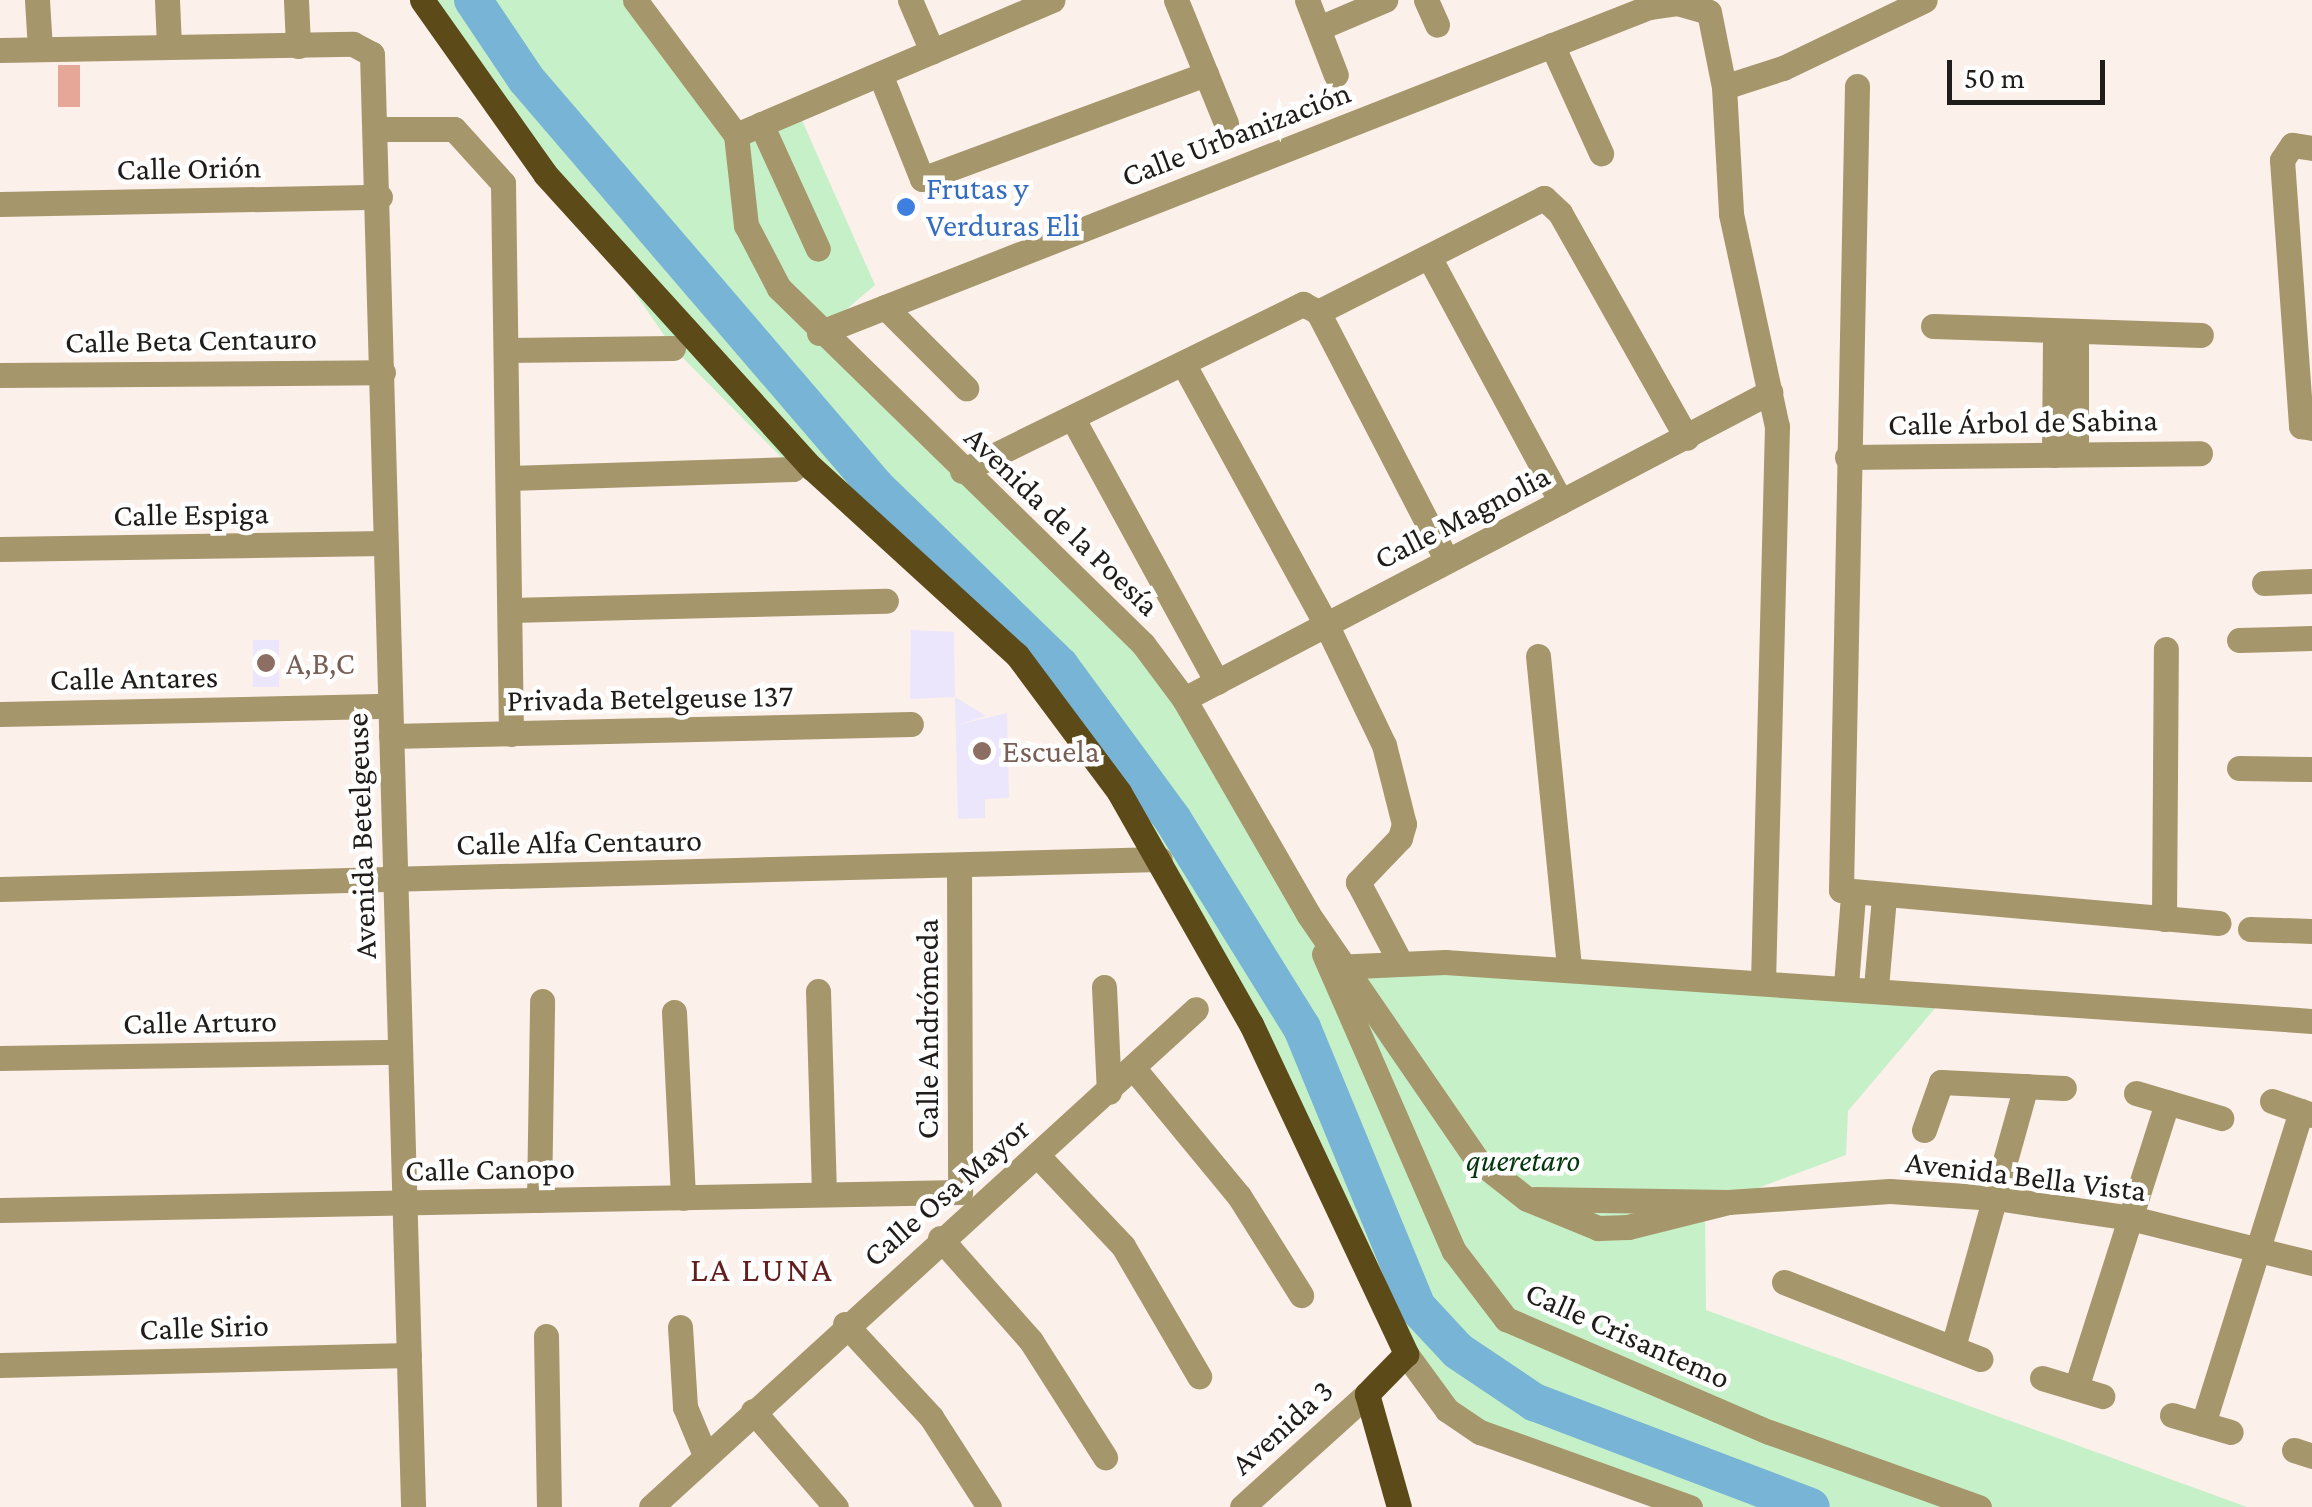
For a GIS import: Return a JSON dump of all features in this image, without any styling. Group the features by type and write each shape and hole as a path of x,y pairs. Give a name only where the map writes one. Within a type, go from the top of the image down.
{"main road":[{"path":"422,0 545,174 812,468 1040,681 1160,859 1251,1024 1406,1354 1367,1394 1399,1507"}],"street":[{"path":"38,0 40,49"},
{"path":"166,0 169,46"},
{"path":"0,50 298,46 296,0"},
{"path":"910,0 932,51"},
{"path":"647,3 736,135 1052,0"},
{"path":"1176,0 1226,122"},
{"path":"1307,0 1336,75"},
{"path":"1319,28 1384,0"},
{"path":"1426,0 1437,25"},
{"path":"1763,981 1777,454 1770,392 1731,214 1724,87 1783,68 1925,0"},
{"name":"Calle Urbanización","path":"819,332 1649,7 1677,2 1709,12 1724,87"},
{"path":"1552,45 1601,154"},
{"name":"Avenida Betelgeuse","path":"298,46 366,46 374,60 412,1507"},
{"path":"880,74 922,179 1206,74"},
{"path":"1857,86 1841,890 1853,896 2219,923"},
{"path":"761,124 818,249"},
{"path":"377,129 454,129 503,183 510,734"},
{"name":"Avenida de la Poesía","path":"736,135 740,191 758,256 819,332 962,471 1073,570 1143,644 1184,699 1339,966"},
{"path":"2312,148 2292,145 2282,160 2301,426 2312,428"},
{"name":"Calle Orión","path":"0,204 380,197"},
{"path":"1318,312 1533,200 1552,202 1687,438"},
{"path":"1429,256 1562,502"},
{"path":"962,471 1184,366 1302,304 1318,312 1447,561"},
{"path":"885,307 966,388"},
{"path":"1933,326 2201,335"},
{"path":"2065,331 2065,454"},
{"path":"507,350 673,348"},
{"path":"1184,366 1326,624 1384,745 1402,803 1400,838 1358,882 1400,962"},
{"name":"Calle Beta Centauro","path":"0,375 383,372"},
{"name":"Calle Magnolia","path":"1184,699 1770,392"},
{"path":"1073,419 1218,682"},
{"name":"Calle Árbol de Sabina","path":"1847,457 2200,453"},
{"path":"508,478 792,469"},
{"name":"Calle Espiga","path":"0,549 384,543"},
{"path":"2264,583 2312,581"},
{"path":"510,610 886,601"},
{"path":"2239,640 2312,638"},
{"path":"2164,919 2166,649"},
{"path":"1538,656 1569,970"},
{"name":"Calle Antares","path":"0,714 390,706"},
{"name":"Privada Betelgeuse 137","path":"391,736 912,724"},
{"path":"2239,768 2312,769"},
{"name":"Calle Alfa Centauro","path":"0,889 1160,859"},
{"name":"Calle Andrómeda","path":"959,866 967,1200"},
{"path":"1846,985 1853,896"},
{"path":"1876,987 1884,898"},
{"path":"2250,928 2312,931"},
{"path":"1339,966 1400,962 1846,985 2312,1021"},
{"name":"Avenida Bella Vista","path":"1339,966 1477,1160 1528,1199 1598,1228 1628,1228 1728,1202 1890,1191 1996,1198 2131,1218 2312,1264"},
{"name":"Calle Crisantemo","path":"1339,966 1454,1251 1506,1320 1769,1432 1979,1507"},
{"path":"1104,988 1110,1092"},
{"path":"818,991 824,1194"},
{"path":"540,1200 542,1000"},
{"name":"Calle Osa Mayor","path":"664,1503 705,1455 940,1238 967,1200 1037,1155 1135,1070 1196,1009"},
{"path":"674,1012 683,1198"},
{"name":"Calle Arturo","path":"0,1058 400,1052"},
{"path":"1135,1070 1240,1196 1301,1295"},
{"path":"1924,1130 1941,1082 2064,1088"},
{"path":"1953,1347 2026,1086"},
{"path":"2136,1094 2220,1118"},
{"path":"2203,1424 2306,1113 2272,1101"},
{"path":"2076,1388 2167,1102"},
{"path":"1037,1155 1123,1246 1199,1376"},
{"name":"Calle Canopo","path":"0,1210 824,1194 967,1200"},
{"path":"940,1238 1032,1340 1106,1458"},
{"path":"1784,1282 1980,1359"},
{"path":"845,1324 931,1418 989,1507"},
{"path":"680,1327 685,1408 705,1455"},
{"path":"546,1336 550,1507"},
{"name":"Calle Sirio","path":"0,1365 409,1354"},
{"path":"1406,1354 1447,1410 1480,1432 1690,1507"},
{"path":"2042,1378 2102,1396"},
{"name":"Avenida 3","path":"1242,1507 1367,1394"},
{"path":"753,1411 836,1507"},
{"path":"2172,1414 2231,1432"}],"shaded area":[{"name":"Escuela","path":"911,630 954,632 955,697 910,699"},
{"name":"A,B,C","path":"253,640 279,640 279,687 253,687"},
{"name":"Escuela","path":"955,697 986,716 957,725 1007,713 1009,798 985,799 985,818 958,819"}],"green space":[{"name":"queretaro","path":"431,0 644,0 736,135 797,109 875,285 820,332 1184,699 1349,965 1948,993 1848,1111 1846,1155 1705,1208 1706,1310 2247,1507 1690,1507 1447,1410 1251,1024 1040,681 918,562 793,469 673,348"}],"building":[{"path":"58,65 80,65 80,107 58,107"}],"waterway":[{"path":"473,0 526,79 876,487 1060,666 1173,820 1302,1028 1417,1307 1458,1351 1534,1402 1811,1507"}],"place":[{"name":"Frutas y Verduras Eli","path":"906,207"},
{"name":"A,B,C","path":"266,663"},
{"name":"Escuela","path":"982,751"}],"district":[{"name":"LA LUNA","path":"762,1270"}]}
